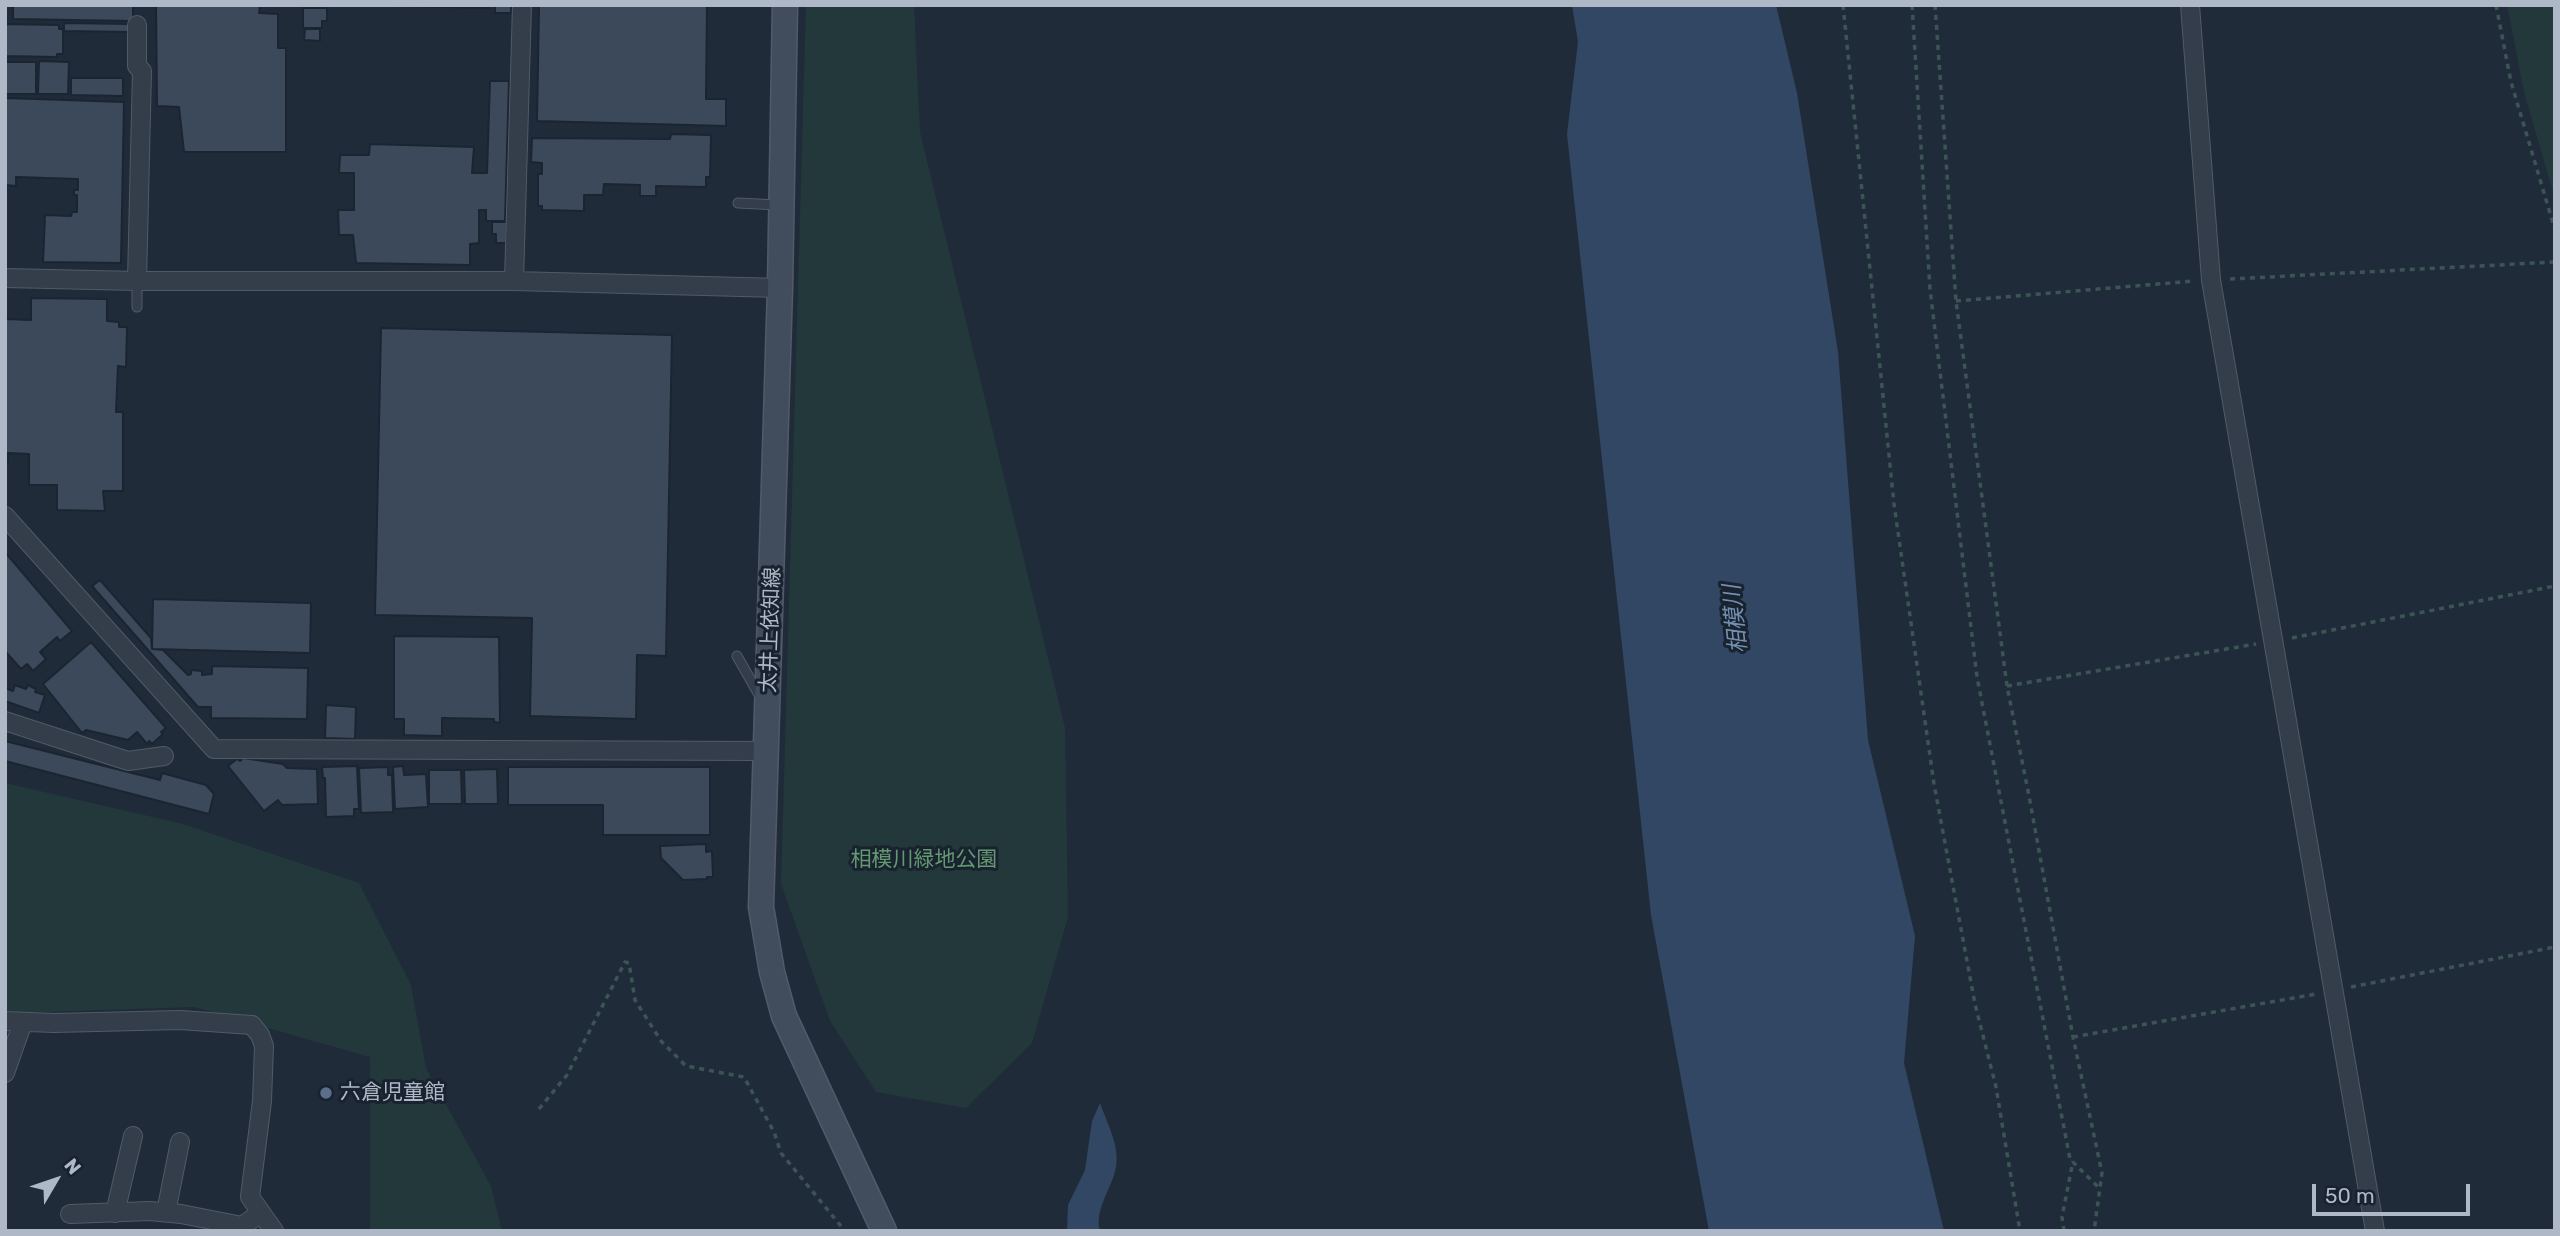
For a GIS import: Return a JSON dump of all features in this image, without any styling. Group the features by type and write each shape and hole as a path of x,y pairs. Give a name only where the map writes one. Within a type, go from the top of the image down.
{"main road":[{"name":"太井上依知線","path":"785,5 780,288 761,907 772,972 784,1016 884,1231"}],"street":[{"path":"514,281 522,5"},
{"path":"2190,5 2211,280 2375,1231"},
{"path":"137,25 137,66 142,71 137,281"},
{"path":"5,278 137,281 514,281 780,288"},
{"path":"5,516 215,750 767,751"},
{"path":"5,721 128,761 164,756"},
{"path":"5,1073 14,1021 180,1020 252,1025 264,1046 262,1101 250,1197 274,1231"},
{"path":"115,1213 133,1136"},
{"path":"166,1212 180,1142"},
{"path":"69,1214 166,1212 241,1228 261,1213"}],"lane":[{"path":"738,203 782,205"},
{"path":"137,281 137,307"},
{"path":"737,656 758,693 769,698"}],"path":[{"path":"1843,5 1895,504 1934,784 1975,1004 1996,1087 2020,1231"},
{"path":"1912,5 1930,289 1977,677 2073,1161 2062,1217 2064,1231"},
{"path":"1935,5 1956,302 2007,686 2073,1037 2102,1173 2094,1231"},
{"path":"2496,5 2511,82 2555,230"},
{"path":"1956,302 2211,280 2555,262"},
{"path":"539,1109 567,1075 625,962 629,963 635,1000 661,1041 686,1066 744,1077 774,1132 781,1153 845,1231"},
{"path":"2073,1161 2100,1189"}],"green space":[{"name":"相模川緑地公園","path":"806,5 914,5 920,132 1065,728 1068,917 1032,1043 966,1108 876,1092 830,1021 781,884"},
{"path":"2507,5 2555,5 2555,199 2524,92"},
{"path":"5,783 183,824 359,883 411,985 426,1068 491,1186 502,1231 370,1231 370,1057 194,1007 18,1013 5,1010"}],"water":[{"name":"相模川","path":"1572,5 1776,5 1797,93 1838,352 1868,740 1915,936 1904,1063 1944,1231 1709,1231 1651,915 1567,134 1578,42"},
{"path":"1100,1103 1112,1135 1117,1159 1099,1215 1100,1231 1067,1231 1068,1205 1085,1170 1092,1121"}],"building":[{"path":"13,5 133,5 133,21 13,19"},
{"path":"156,5 260,5 259,13 278,14 278,48 286,48 286,152 184,152 179,107 157,106"},
{"path":"349,5 489,5 489,8"},
{"path":"495,5 511,5 511,13 495,13"},
{"path":"539,5 707,5 706,99 726,99 726,126 537,121"},
{"path":"303,8 327,8 327,21 322,21 322,28 303,28"},
{"path":"64,23 130,24 130,32 64,31"},
{"path":"5,24 59,25 59,29 63,29 63,54 57,54 57,57 5,56"},
{"path":"305,29 320,29 320,41 304,40"},
{"path":"39,61 69,62 68,94 38,94"},
{"path":"5,62 36,62 36,94 5,94"},
{"path":"71,78 123,78 123,96 71,95"},
{"path":"490,81 509,81 505,221 486,221 486,210 479,210 479,243 470,244 470,265 356,263 353,235 339,235 338,210 354,210 354,173 339,173 340,155 369,155 370,144 474,147 472,173 487,173"},
{"path":"5,98 124,102 121,263 43,262 45,215 71,216 72,212 77,212 77,195 74,195 74,190 78,190 78,179 16,177 16,186 5,185"},
{"path":"671,134 711,135 710,177 706,177 706,187 656,186 656,196 640,196 640,185 604,184 603,195 584,195 584,211 542,210 542,206 538,206 538,174 542,174 542,163 531,162 532,138 670,139"},
{"path":"492,222 507,222 506,243 496,243 496,234 492,234"},
{"path":"31,298 107,299 107,321 119,322 119,327 127,327 126,367 118,366 116,412 123,412 123,491 103,491 105,511 57,510 57,485 29,485 29,454 8,453 8,462 5,462 6,319 31,320"},
{"path":"381,328 672,335 666,656 637,655 636,719 530,716 532,618 375,615"},
{"path":"5,552 72,631 60,641 57,637 40,652 46,659 33,671 27,664 21,669 5,651"},
{"path":"100,580 151,638 152,649 163,650 188,675 191,670 202,671 202,675 212,674 212,666 308,668 307,719 211,718 211,707 198,707 92,586"},
{"path":"153,599 311,603 310,653 152,649"},
{"path":"394,636 499,637 500,723 494,722 494,719 442,718 442,736 404,735 404,719 394,719"},
{"path":"91,642 166,728 152,744 149,741 147,744 137,732 128,740 86,730 82,733 43,684"},
{"path":"15,685 26,689 28,685 36,689 35,692 45,695 39,713 5,701 5,688 13,691"},
{"path":"326,705 356,707 355,739 325,738"},
{"path":"5,741 160,780 162,773 206,785 214,794 209,814 5,761"},
{"path":"243,758 283,764 287,768 317,769 318,804 282,805 278,800 264,811 228,766"},
{"path":"357,766 359,809 354,809 354,816 326,817 325,778 322,767"},
{"path":"403,766 404,775 426,774 428,807 395,809 393,767"},
{"path":"388,767 388,775 392,775 393,812 361,813 359,768"},
{"path":"508,767 710,767 710,835 603,835 603,805 508,805"},
{"path":"497,769 498,804 465,804 464,770"},
{"path":"429,770 461,770 462,804 429,804"},
{"path":"706,844 706,852 712,851 713,877 707,879 683,880 661,858 660,846"}],"place":[{"name":"六倉児童館","path":"326,1093"}]}
